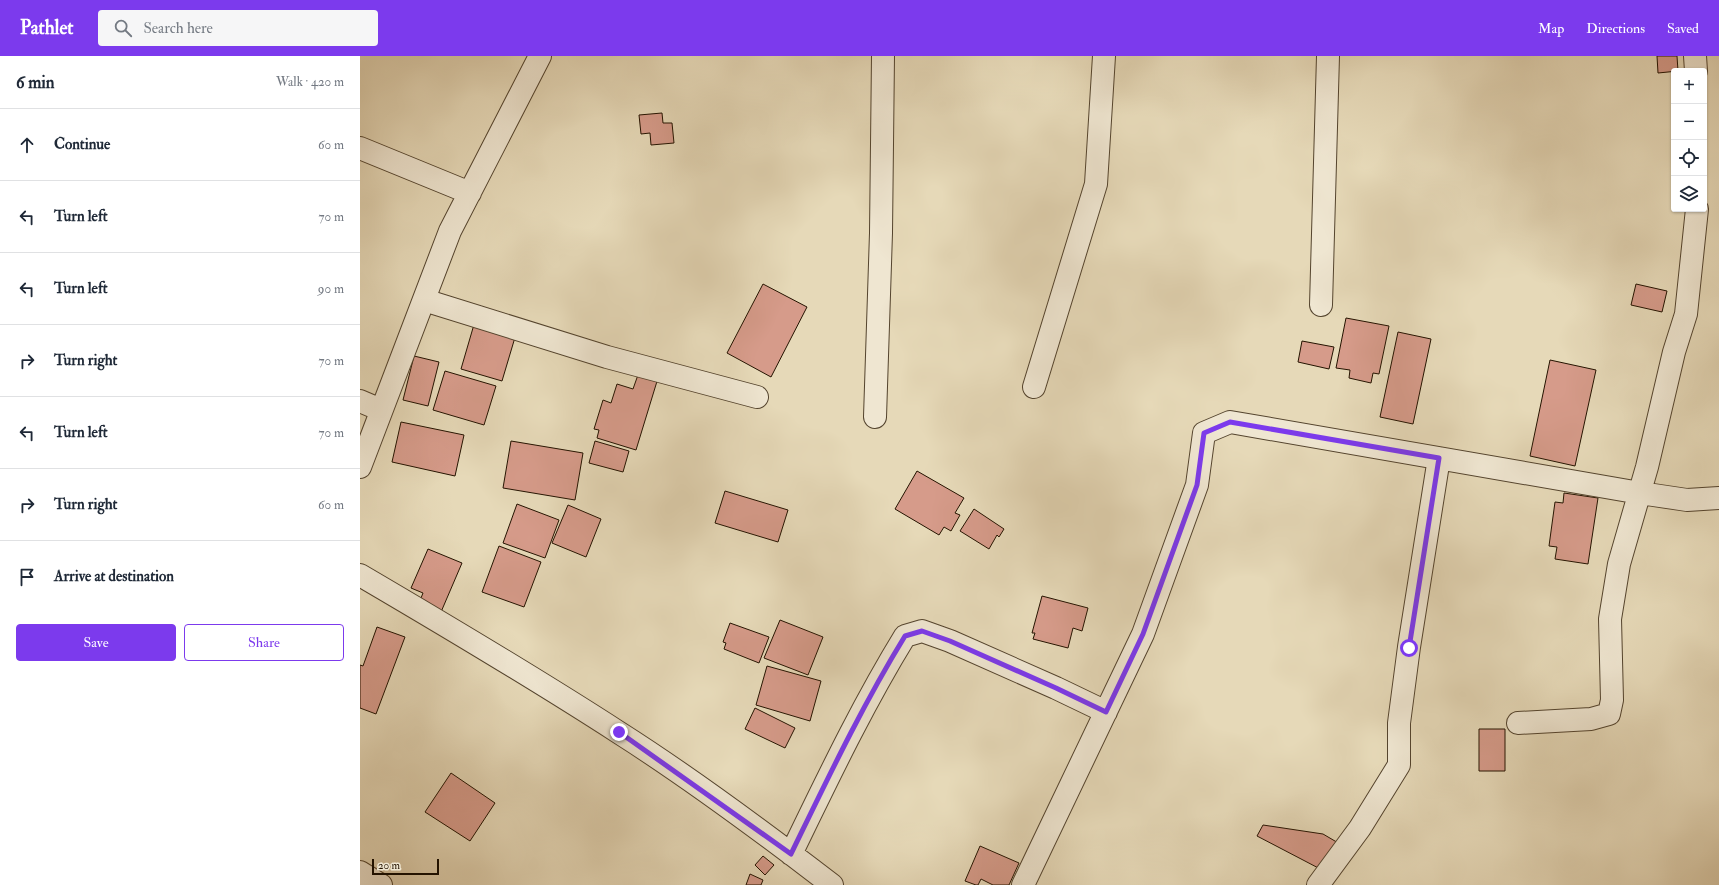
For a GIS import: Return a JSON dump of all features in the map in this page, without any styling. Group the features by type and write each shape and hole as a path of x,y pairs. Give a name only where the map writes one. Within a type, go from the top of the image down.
{"street":[{"path":"360,467 450,231 540,56"},
{"path":"875,418 881,233 883,56"},
{"path":"1034,387 1096,184 1104,56"},
{"path":"1321,305 1328,56"},
{"path":"1695,56 1696,68"},
{"path":"360,148 470,193"},
{"path":"1518,723 1591,719 1609,714 1612,700 1610,619 1619,564 1640,493 1674,352 1686,314 1697,212"},
{"path":"424,300 607,357 757,397"},
{"path":"360,402 381,410"},
{"path":"1023,885 1143,634 1197,485 1204,433 1230,422 1640,493 1687,500 1719,498"},
{"path":"1318,885 1360,828 1399,765 1401,708 1439,458"},
{"path":"360,575 461,634 619,732 791,854 832,885"},
{"path":"791,854 838,758 884,670 905,636 922,631 950,641 1106,712"},
{"path":"360,872 381,885"}],"building":[{"path":"1657,56 1677,56 1678,68 1671,68 1671,72 1658,73"},
{"path":"662,113 663,123 672,123 674,143 651,145 650,133 641,134 639,115"},
{"path":"763,284 807,307 771,377 727,353"},
{"path":"1636,284 1667,291 1662,312 1631,305"},
{"path":"1346,318 1389,326 1379,374 1373,373 1371,383 1349,378 1350,370 1336,368"},
{"path":"475,321 516,334 502,381 461,369"},
{"path":"1398,332 1431,339 1413,424 1380,417"},
{"path":"1302,341 1334,347 1329,369 1298,362"},
{"path":"414,356 439,362 428,406 403,400"},
{"path":"1550,360 1596,370 1575,466 1530,456"},
{"path":"445,371 496,386 484,425 433,410"},
{"path":"639,372 658,378 636,450 597,438 599,430 594,429 603,400 611,403 617,384 633,389"},
{"path":"401,422 464,435 455,476 392,462"},
{"path":"511,441 583,453 575,500 503,488"},
{"path":"595,441 629,451 623,472 589,463"},
{"path":"917,471 964,498 955,513 960,515 951,531 944,527 939,535 895,509"},
{"path":"725,491 788,510 778,542 715,523"},
{"path":"1564,493 1598,498 1588,564 1555,559 1557,547 1549,546 1555,502 1563,503"},
{"path":"517,504 559,520 545,558 503,543"},
{"path":"568,505 601,519 586,557 552,543"},
{"path":"974,509 1004,529 999,537 997,535 989,549 960,531"},
{"path":"499,546 541,562 524,607 482,592"},
{"path":"428,549 462,563 441,612 419,603 423,593 411,588"},
{"path":"1042,596 1088,608 1082,631 1073,628 1068,648 1033,639 1035,633 1032,633"},
{"path":"780,620 823,637 808,675 764,658"},
{"path":"730,623 769,637 759,663 724,649 726,643 723,642"},
{"path":"377,627 405,637 376,714 360,708 360,665 363,666"},
{"path":"767,666 821,681 810,721 756,705"},
{"path":"755,708 795,728 785,748 745,729"},
{"path":"1479,729 1505,729 1505,771 1479,771"},
{"path":"451,773 495,803 470,841 425,812"},
{"path":"1263,825 1323,834 1340,844 1326,872 1257,836"},
{"path":"980,846 1019,863 1009,885 993,885 981,879 978,885 965,881"},
{"path":"763,856 774,865 765,875 755,865"},
{"path":"750,874 763,880 761,885 746,885"}],"route":[{"path":"619,732 744,819 791,854 838,758 884,670 905,636 922,631 950,641 1106,712 1143,634 1197,485 1204,433 1230,422 1439,458 1409,648"}]}
